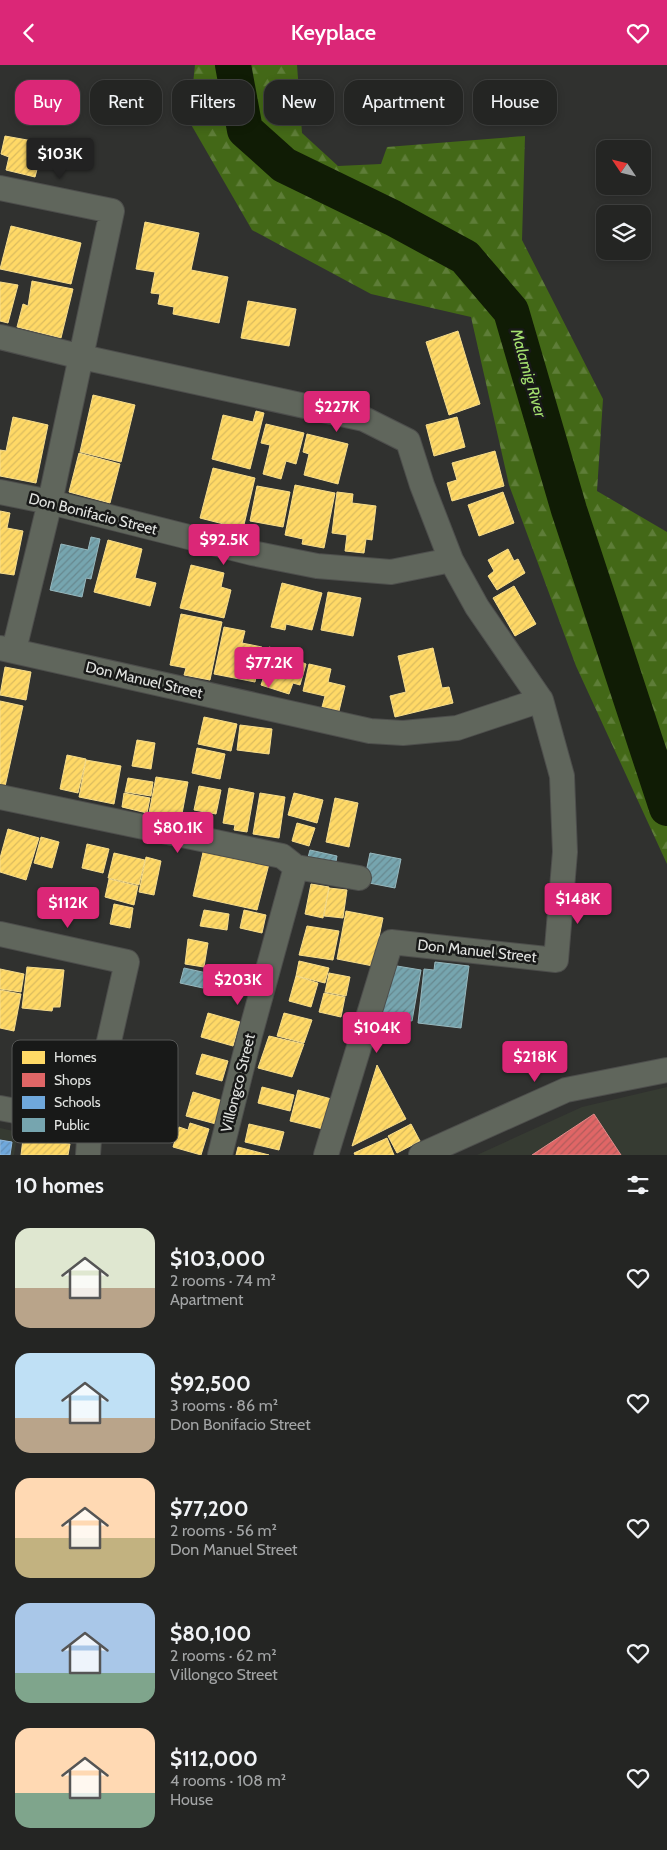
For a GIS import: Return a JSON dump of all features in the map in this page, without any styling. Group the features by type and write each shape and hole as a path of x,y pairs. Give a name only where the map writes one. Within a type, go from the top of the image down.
{"street":[{"path":"0,188 112,211 50,502 7,649"},
{"path":"0,337 364,419 408,441 422,485 451,560 477,607 540,700"},
{"name":"Don Bonifacio Street","path":"0,492 50,502 252,553 316,566 391,571 451,560"},
{"name":"Don Manuel Street","path":"7,649 370,731 404,733 457,728 540,700 562,776 565,852 556,960 391,942 326,1155"},
{"path":"0,797 282,856 296,867 359,878"},
{"name":"Villongco Street","path":"220,1155 250,1035 296,867"},
{"path":"0,934 127,962 109,1040"},
{"path":"421,1155 456,1148 566,1090 667,1070"}],"shaded area":[{"path":"667,1087 667,1155 477,1155 582,1107"},
{"path":"0,1128 12,1131 12,1143 16,1143 14,1155 0,1155"}],"green space":[{"path":"195,65 297,65 298,80 264,80 264,125 301,125 302,133 338,166 381,164 387,147 525,136 522,240 603,399 597,491 667,532 667,864 576,666 509,485 471,317 371,294 252,230 191,125 254,125 254,80 193,80"}],"building: Homes":[{"path":"5,136 44,143 35,177 6,170 9,157 1,154"},
{"path":"145,222 199,233 191,270 228,277 219,323 173,314 174,307 158,304 160,294 151,293 155,272 136,269"},
{"path":"11,226 81,243 71,284 0,269"},
{"path":"32,281 73,289 61,338 17,327 23,304 28,306"},
{"path":"0,282 18,285 8,323 0,321"},
{"path":"248,301 296,309 289,346 241,338"},
{"path":"458,331 480,404 449,415 426,342"},
{"path":"93,395 135,405 121,462 80,452"},
{"path":"256,411 264,413 250,469 212,459 223,415 253,422"},
{"path":"13,417 48,425 36,483 0,476 0,450 6,451"},
{"path":"457,417 465,447 434,456 426,425"},
{"path":"266,424 304,433 296,464 286,461 281,479 263,474 270,445 261,443"},
{"path":"307,434 348,444 338,484 304,475 309,454 303,452"},
{"path":"495,451 504,486 452,501 447,483 457,480 452,463"},
{"path":"79,453 120,464 110,503 69,492"},
{"path":"213,468 255,478 243,529 200,518"},
{"path":"295,485 335,493 324,548 302,544 303,539 285,535"},
{"path":"257,486 290,492 283,527 250,521"},
{"path":"337,492 353,494 352,503 376,506 372,540 366,539 364,553 345,551 347,535 332,533"},
{"path":"503,492 514,523 479,536 468,505"},
{"path":"0,511 10,513 7,528 23,531 14,575 0,573"},
{"path":"108,540 142,549 135,578 156,583 150,606 94,592"},
{"path":"508,549 514,561 518,559 525,573 497,590 488,576 494,571 488,560"},
{"path":"191,565 224,573 221,587 231,590 224,618 180,608"},
{"path":"282,583 322,593 312,630 286,624 285,630 271,627"},
{"path":"514,586 536,624 515,636 493,598"},
{"path":"328,592 361,598 353,636 321,630"},
{"path":"181,614 222,622 210,680 184,675 186,668 170,665"},
{"path":"224,627 245,631 242,643 262,647 255,682 214,674"},
{"path":"269,647 301,656 299,661 306,664 300,685 293,683 289,694 261,685 265,673 262,672"},
{"path":"433,648 442,688 449,687 453,703 395,717 390,696 406,692 398,656"},
{"path":"309,664 331,669 328,682 345,686 339,711 322,707 325,696 303,691"},
{"path":"5,667 31,672 26,700 0,695"},
{"path":"0,701 23,706 4,791 0,790"},
{"path":"204,717 237,724 231,751 198,744"},
{"path":"240,725 272,729 269,754 237,750"},
{"path":"137,740 155,743 151,769 132,766"},
{"path":"197,748 225,754 220,779 192,773"},
{"path":"67,755 86,759 78,793 60,789"},
{"path":"86,760 121,766 114,804 79,797"},
{"path":"156,777 188,782 181,819 149,813"},
{"path":"128,778 153,782 151,796 125,792"},
{"path":"199,786 221,790 216,814 194,810"},
{"path":"229,788 254,793 247,832 234,830 235,825 223,823"},
{"path":"124,793 150,798 147,813 122,807"},
{"path":"260,793 285,797 279,838 253,834"},
{"path":"294,793 323,800 317,823 288,815"},
{"path":"335,798 358,803 349,847 326,842"},
{"path":"297,823 315,828 309,846 292,841"},
{"path":"8,829 39,838 26,880 0,872 0,858"},
{"path":"41,837 59,842 52,868 34,863"},
{"path":"87,844 109,849 103,873 82,868"},
{"path":"204,848 269,864 257,910 193,896"},
{"path":"114,853 145,860 139,885 108,878"},
{"path":"146,857 161,861 154,895 139,892"},
{"path":"109,879 138,886 134,905 105,897"},
{"path":"311,884 329,887 323,918 305,914"},
{"path":"329,888 347,890 343,918 324,916"},
{"path":"114,904 133,908 130,928 110,924"},
{"path":"204,910 229,914 227,930 200,926"},
{"path":"244,910 266,915 262,933 240,928"},
{"path":"346,911 383,918 373,966 337,959"},
{"path":"307,926 339,931 333,960 299,955"},
{"path":"188,939 208,943 204,967 185,964"},
{"path":"299,961 329,968 325,983 296,976"},
{"path":"27,967 64,970 60,1007 53,1007 52,1011 22,1008"},
{"path":"0,969 24,974 21,992 0,989"},
{"path":"329,973 350,977 346,996 325,992"},
{"path":"296,976 318,983 311,1007 289,1001"},
{"path":"0,990 21,994 14,1031 0,1028"},
{"path":"324,993 345,997 341,1017 319,1012"},
{"path":"208,1013 240,1022 233,1046 201,1037"},
{"path":"284,1013 312,1020 304,1043 277,1036"},
{"path":"269,1036 304,1044 292,1077 258,1068"},
{"path":"202,1054 228,1061 222,1081 196,1074"},
{"path":"377,1065 406,1119 352,1146 361,1117"},
{"path":"262,1087 294,1095 290,1111 258,1103"},
{"path":"298,1090 339,1101 331,1131 290,1121"},
{"path":"193,1092 223,1101 216,1124 186,1116"},
{"path":"190,1123 209,1129 201,1155 173,1147 174,1143 178,1143 179,1127 188,1130"},
{"path":"249,1124 284,1132 279,1150 245,1142"},
{"path":"411,1124 420,1141 397,1153 388,1136"},
{"path":"387,1138 394,1155 355,1155 354,1153"},
{"path":"22,1143 70,1144 68,1155 21,1155"},
{"path":"238,1147 269,1155 236,1155"}],"building: Shops":[{"path":"594,1114 621,1155 532,1155"}],"building: Schools":[{"path":"0,1140 12,1142 10,1155 0,1155"}],"building: Public":[{"path":"91,537 100,539 91,579 86,578 82,597 50,590 61,544 88,550"},
{"path":"310,850 337,856 335,867 307,861"},
{"path":"370,853 401,859 395,888 364,882"},
{"path":"435,962 469,966 461,1028 418,1023 424,969 434,970"},
{"path":"391,965 421,970 412,1021 382,1016"},
{"path":"184,968 207,973 203,988 180,983"}],"waterway":[{"name":"Malamig River","path":"233,65 245,130 284,165 393,218 465,257 511,311 569,510 667,808"}]}
